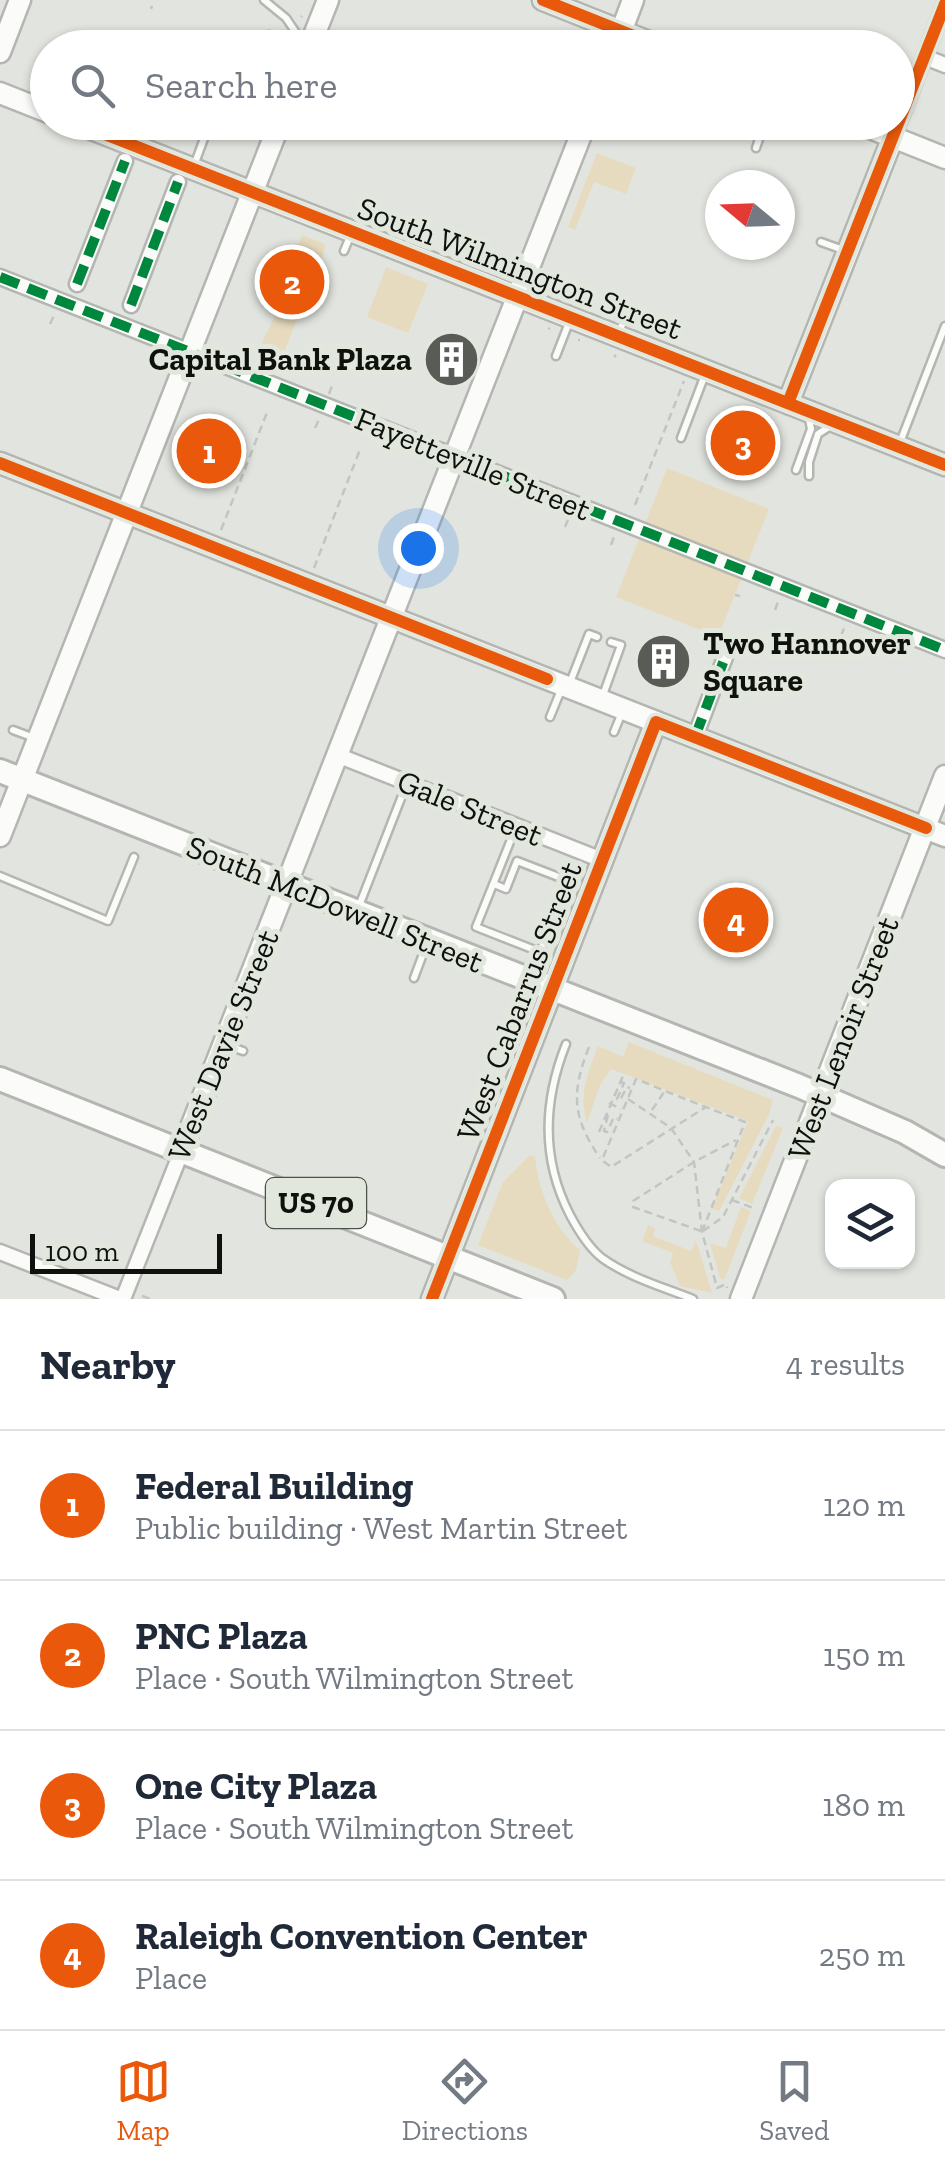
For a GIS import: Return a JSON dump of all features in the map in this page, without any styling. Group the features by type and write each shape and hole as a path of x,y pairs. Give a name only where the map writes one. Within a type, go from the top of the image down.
{"main road":[{"name":"South McDowell Street","path":"11,776 821,1095 904,1132 945,1156"},
{"name":"US 70","path":"0,1078 351,1211 553,1299"}],"street":[{"path":"0,52 20,0"},
{"path":"314,30 328,0"},
{"path":"543,0 601,30"},
{"path":"621,30 633,0"},
{"path":"915,82 945,4"},
{"path":"925,57 945,65"},
{"path":"0,93 30,105"},
{"name":"South Wilmington Street","path":"112,140 185,175 252,192 348,242 402,246 440,260 518,297 620,338 653,343 706,371 851,424 945,464"},
{"path":"0,836 11,776 38,739 273,140"},
{"name":"West Davie Street","path":"121,1299 182,1150 233,1047 286,884 579,140"},
{"path":"796,406 848,252 892,140"},
{"path":"898,140 945,158"},
{"path":"77,284 124,161"},
{"path":"131,305 185,175"},
{"name":"Fayetteville Street","path":"0,278 945,650"},
{"path":"0,463 623,709 666,721 694,737 935,832"},
{"path":"694,737 730,644"},
{"name":"West Cabarrus Street","path":"432,1299 602,860 666,721"},
{"name":"Gale Street","path":"337,755 570,844 602,860"},
{"name":"West Lenoir Street","path":"734,1293 935,832 945,776"},
{"path":"0,1252 121,1299"}],"lane":[{"path":"264,0 286,18 294,30"},
{"path":"185,175 202,140"},
{"path":"821,242 848,252"},
{"path":"556,356 571,318"},
{"path":"898,446 945,326"},
{"path":"681,438 706,371"},
{"path":"796,406 812,425 796,470"},
{"path":"809,476 818,434 851,424"},
{"path":"550,717 589,634 598,637"},
{"path":"601,700 620,646 611,642"},
{"path":"614,732 623,709"},
{"path":"13,730 38,739"},
{"path":"356,912 407,782"},
{"path":"494,884 506,888 517,862 568,880 540,952 476,927 516,826"},
{"path":"0,876 108,921 134,857"},
{"path":"414,978 428,940"},
{"path":"566,1044 550,1091 547,1120 548,1153 567,1209 581,1236 600,1256 623,1270 693,1299"}],"path":[{"path":"50,324 55,313"},
{"path":"162,368 166,359"},
{"path":"635,505 684,381"},
{"path":"328,396 333,383"},
{"path":"220,531 268,410"},
{"path":"315,428 320,416"},
{"path":"313,570 361,447"},
{"path":"565,527 570,516"},
{"path":"611,545 615,533"},
{"path":"774,610 779,598"},
{"path":"841,636 846,624"},
{"path":"589,1047 576,1092 578,1115 585,1135 611,1167 706,1107"},
{"path":"598,1132 622,1079 618,1099 626,1087 631,1089"},
{"path":"602,1160 636,1079 745,1122 702,1232"},
{"path":"650,1112 665,1091"},
{"path":"627,1098 671,1128 694,1162 702,1232 717,1288 726,1284 734,1293"},
{"path":"610,1104 622,1109"},
{"path":"607,1114 610,1116 604,1131 608,1132 614,1118 618,1119"},
{"path":"702,1232 723,1217 773,1120"},
{"path":"702,1232 633,1207 634,1201 738,1139"},
{"path":"730,1200 756,1209"},
{"path":"142,1296 151,1299"}],"shaded area":[{"path":"597,153 636,168 626,194 594,182 575,230 568,227"},
{"path":"302,235 325,244 324,252 281,360 258,351 300,264 302,258 294,255"},
{"path":"386,267 428,284 408,333 367,317"},
{"path":"667,468 769,509 720,632 713,635 616,597"},
{"path":"629,1042 773,1100 719,1211 712,1208 748,1121 611,1069 600,1085 587,1123 584,1093 598,1046 623,1057"},
{"path":"776,1126 783,1128 752,1204 739,1198"},
{"path":"529,1156 535,1156 543,1195 555,1220 580,1250 576,1270 567,1280 478,1245 503,1182"},
{"path":"741,1207 751,1211 724,1280 720,1278 710,1243 726,1248"},
{"path":"648,1225 655,1228 653,1236 691,1251 696,1240 712,1293 680,1286 670,1262 673,1253 642,1241"}],"marked path":[{"path":"77,284 125,161"},
{"path":"131,305 178,182"},
{"path":"0,277 945,650"},
{"path":"695,737 730,644"}],"cycle path":[{"path":"543,0 619,30"},
{"path":"915,80 945,4"},
{"path":"120,140 945,465"},
{"path":"788,403 891,140"},
{"path":"0,463 547,679"},
{"path":"432,1299 656,722 926,828"}],"place":[{"name":"PNC Plaza","path":"292,282"},
{"name":"Capital Bank Plaza","path":"451,359"},
{"name":"One City Plaza","path":"743,443"},
{"name":"Federal Building","path":"209,451"},
{"name":"Two Hannover Square","path":"664,661"},
{"name":"Raleigh Convention Center","path":"736,920"}]}
